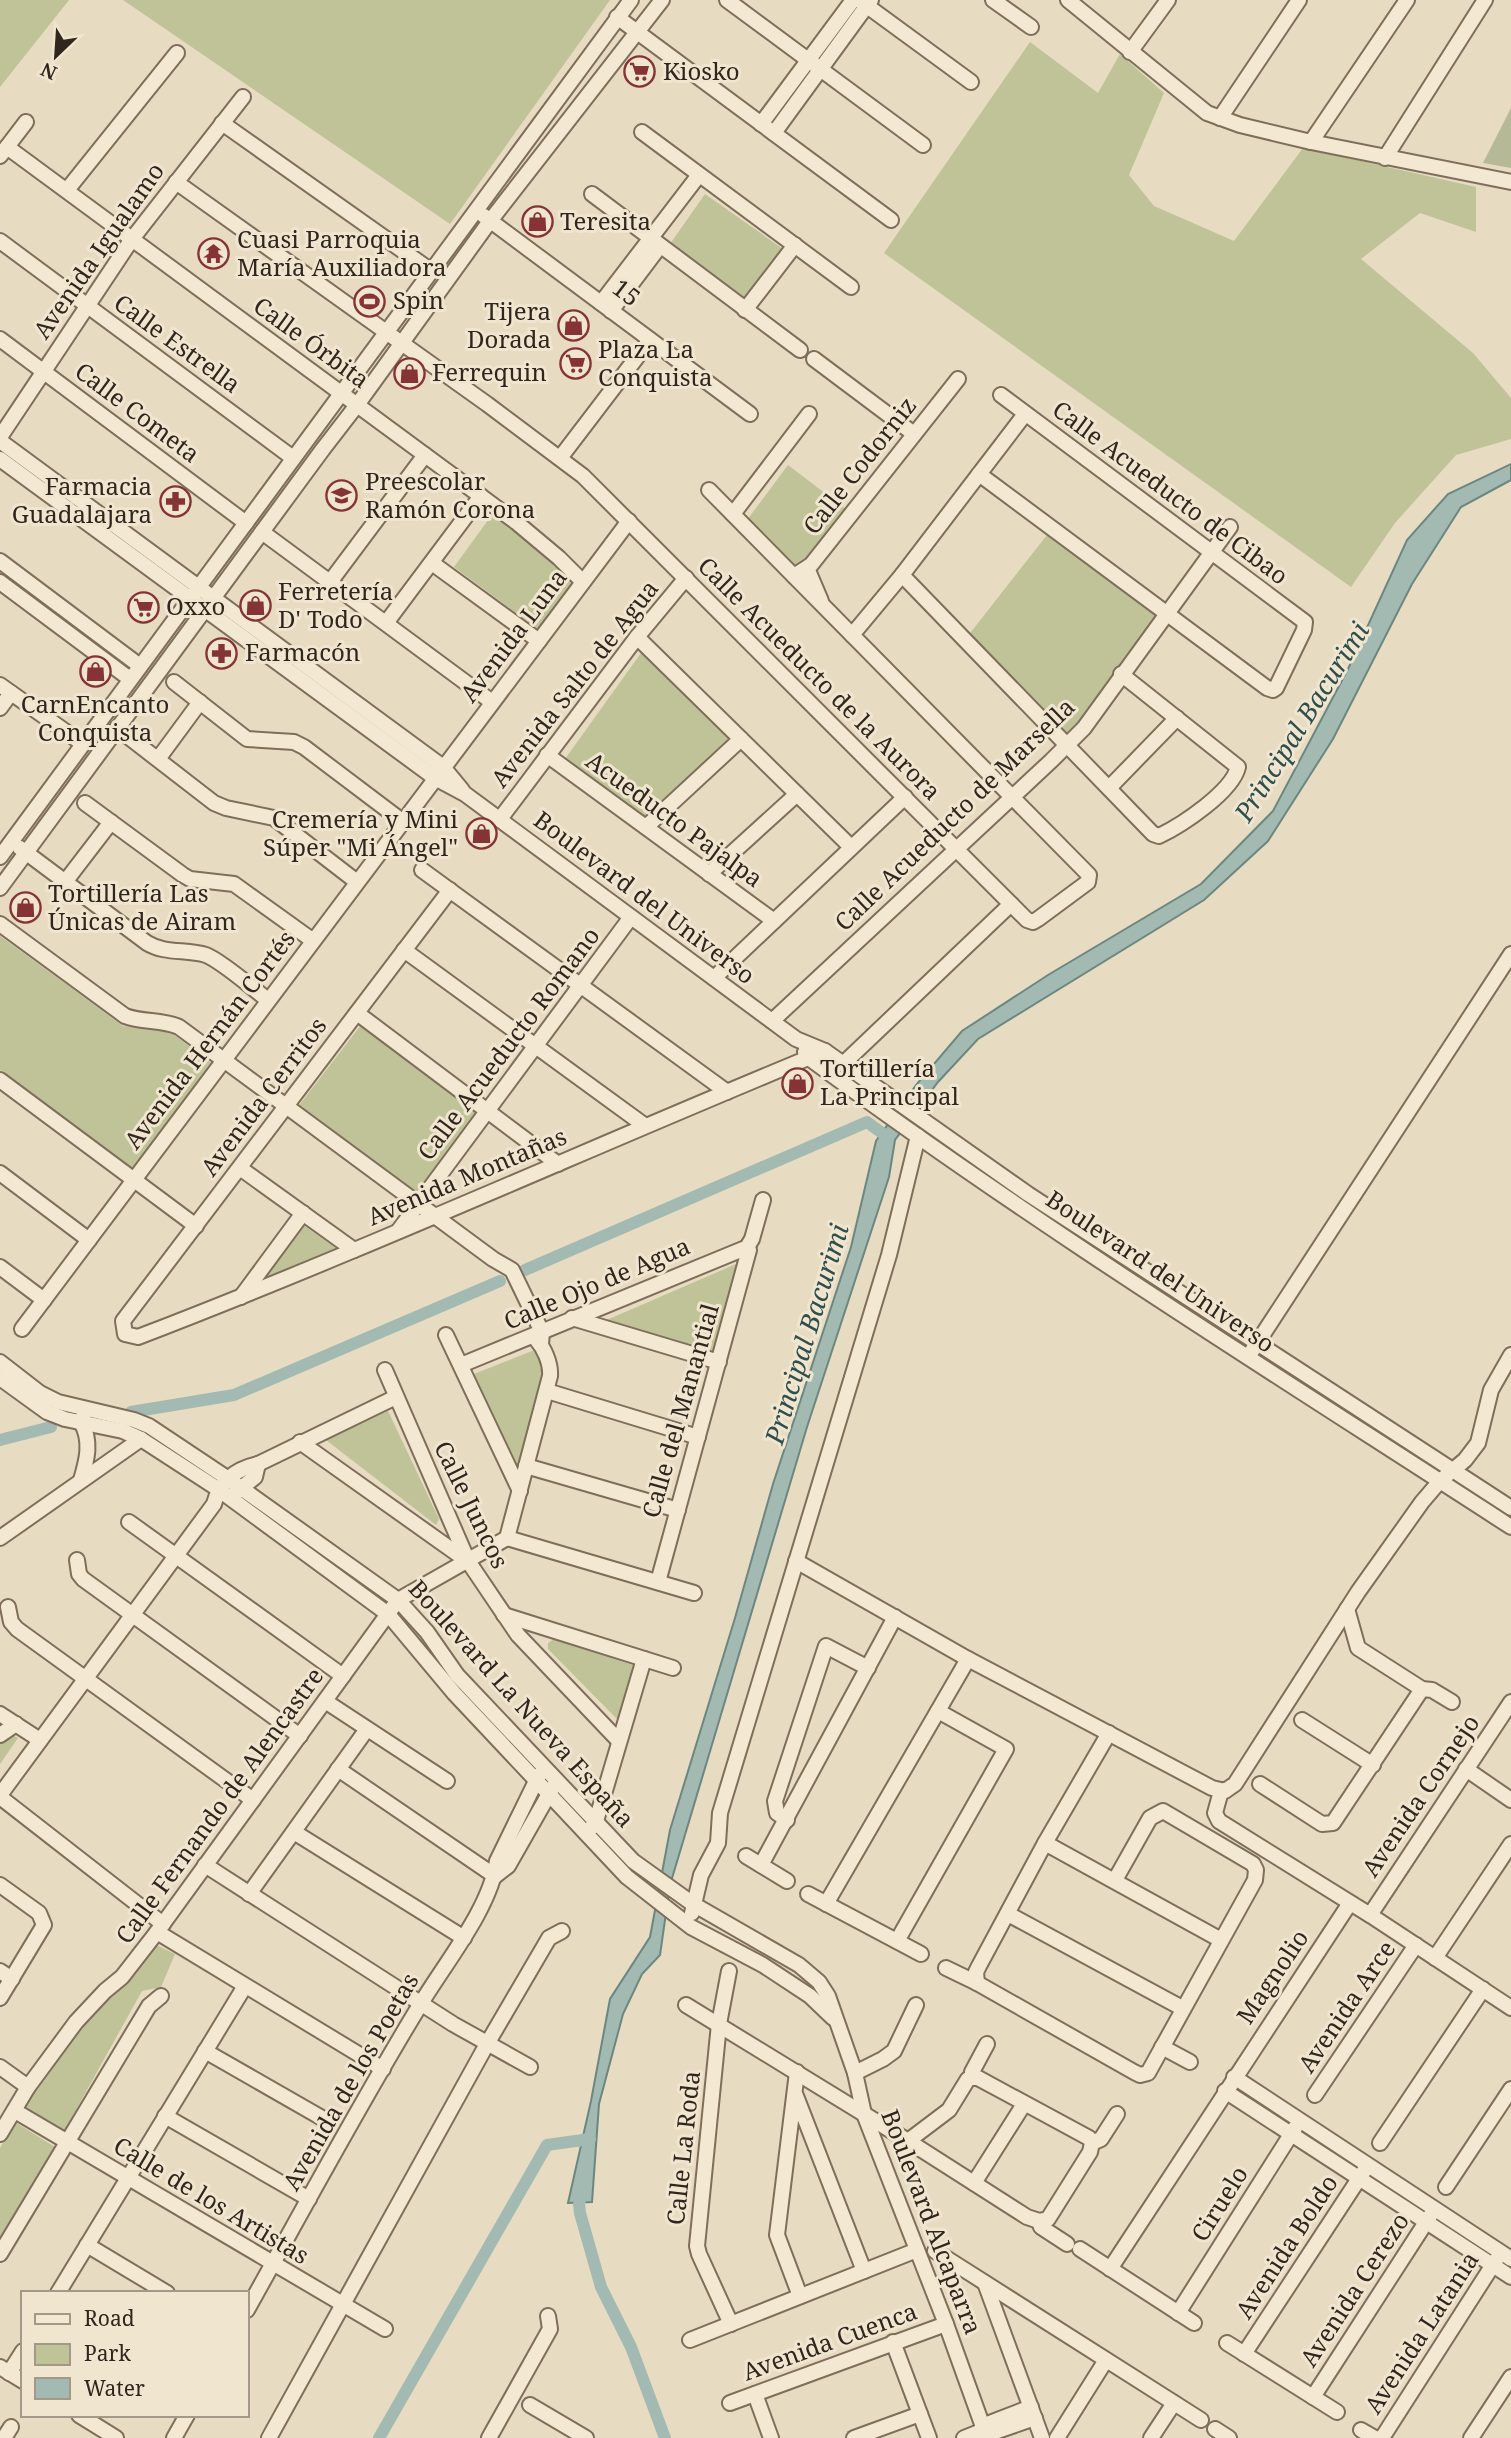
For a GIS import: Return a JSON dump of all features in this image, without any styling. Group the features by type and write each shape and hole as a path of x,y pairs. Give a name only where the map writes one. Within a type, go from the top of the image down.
{"street":[{"path":"0,857 631,0"},
{"path":"0,888 491,221 662,0"},
{"path":"727,0 923,145"},
{"path":"774,133 853,0"},
{"path":"1068,0 1194,104 1220,118 1311,142 1511,182"},
{"path":"1130,52 1168,0"},
{"path":"1220,118 1299,0"},
{"path":"1311,142 1407,0"},
{"path":"1385,158 1485,0"},
{"path":"996,1 1031,27"},
{"path":"761,124 866,2 971,82"},
{"path":"617,17 891,220"},
{"path":"66,190 177,53"},
{"name":"Avenida Igualamo","path":"0,439 132,239 243,97"},
{"path":"4,151 26,122"},
{"path":"222,123 430,270"},
{"path":"642,132 850,286"},
{"name":"Calle Órbita","path":"4,151 66,190 481,496 535,538 583,582"},
{"path":"606,307 655,242 699,175"},
{"name":"Calle Acueducto de la Aurora","path":"176,182 583,476 1027,920 1032,922 1090,879 1012,798"},
{"path":"592,194 800,350"},
{"name":"15","path":"475,210 750,414"},
{"name":"Calle Estrella","path":"0,241 293,458"},
{"path":"745,310 794,245"},
{"name":"Calle Cometa","path":"0,339 246,523"},
{"path":"560,458 650,340"},
{"path":"814,359 914,434"},
{"name":"Calle Codorniz","path":"794,576 807,568 958,379"},
{"name":"Calle Acueducto de Cibao","path":"1001,395 1302,619 1306,626 1273,690 1166,613"},
{"path":"733,514 809,414"},
{"path":"852,635 902,575 1024,414"},
{"name":"Boulevard del Universo","path":"0,439 95,520"},
{"path":"330,582 425,455"},
{"name":"Boulevard del Universo","path":"0,459 95,520 439,772 796,1039 825,1051 1028,1195 1511,1508"},
{"path":"979,474 1166,613"},
{"path":"709,490 1012,798"},
{"path":"386,623 481,496"},
{"name":"Avenida Luna","path":"439,772 629,521"},
{"name":"Calle Acueducto de Marsella","path":"772,1021 1084,728 1230,527"},
{"path":"262,531 492,702"},
{"path":"0,561 140,666"},
{"path":"432,563 539,641"},
{"path":"807,568 823,606"},
{"path":"902,575 1153,834 1162,835 1206,807 1237,772 1237,764 1121,674"},
{"name":"Avenida Salto de Agua","path":"500,819 637,637 686,578"},
{"path":"0,582 130,679"},
{"path":"58,626 68,612"},
{"path":"637,637 851,848"},
{"path":"174,682 247,739 294,742 304,747 402,821"},
{"path":"0,708 6,689 83,744"},
{"path":"158,759 200,702"},
{"path":"1109,788 1177,718"},
{"path":"117,728 220,806 274,818 357,882"},
{"path":"646,827 741,739"},
{"name":"Acueducto Pajalpa","path":"547,755 774,921"},
{"name":"Avenida Hernán Cortés","path":"22,1329 439,772"},
{"path":"709,874 797,794"},
{"path":"714,978 905,797"},
{"path":"85,803 183,875 190,879 234,884 312,940"},
{"path":"65,882 111,822"},
{"path":"11,842 153,946 205,955 268,1000"},
{"path":"422,870 727,1092"},
{"name":"Avenida Cerritos","path":"125,1334 123,1321 450,890"},
{"path":"844,1064 1011,904"},
{"name":"Calle Acueducto Romano","path":"398,1231 631,917"},
{"path":"0,924 125,1016 165,1022 179,1027 493,1259 539,1337 550,1367 547,1391 507,1538 694,1593"},
{"path":"404,950 644,1125"},
{"path":"1248,1358 1511,954"},
{"path":"357,1013 558,1164"},
{"name":"Boulevard del Universo","path":"796,1039 809,1058 912,1132 1248,1358 1511,1527"},
{"name":"Avenida Montañas","path":"125,1334 138,1337 240,1298 644,1125 825,1051"},
{"path":"0,1080 196,1226"},
{"path":"866,1100 881,1091"},
{"path":"687,1923 689,1902 718,1843 720,1813 889,1255 912,1132"},
{"path":"240,1168 354,1250"},
{"path":"0,1173 89,1240"},
{"name":"Calle del Manantial","path":"657,1582 763,1200"},
{"path":"240,1298 303,1213"},
{"name":"Calle Ojo de Agua","path":"461,1365 539,1337 572,1318 748,1251"},
{"path":"0,1267 44,1300"},
{"path":"572,1318 719,1362"},
{"path":"446,1335 520,1491"},
{"path":"796,1561 968,1659 1221,1791 1228,1790 1235,1784 1347,1609 1422,1502 1440,1481 1465,1460 1478,1443 1491,1390 1511,1354"},
{"name":"Boulevard La Nueva España","path":"0,1362 40,1393 84,1416 141,1439 222,1492 388,1614 454,1693 536,1782 627,1877 644,1889"},
{"name":"Calle Juncos","path":"385,1370 468,1561 518,1635 619,1741"},
{"name":"Boulevard La Nueva España","path":"0,1378 47,1412 134,1420 149,1426 222,1492"},
{"path":"547,1391 698,1437"},
{"path":"383,2069 245,1986 160,1928 0,1796 243,1467 258,1464 396,1397"},
{"path":"81,1480 88,1447 84,1416"},
{"path":"0,1538 141,1439"},
{"path":"300,1442 468,1561"},
{"path":"222,1492 242,1489 255,1478 258,1464"},
{"path":"526,1466 678,1510"},
{"name":"Boulevard La Nueva España","path":"242,1489 398,1600 457,1675 646,1871"},
{"path":"129,1522 344,1676"},
{"name":"Calle Fernando de Alencastre","path":"0,2134 28,2087 76,2022 122,1977 160,1928 398,1600 507,1538"},
{"path":"77,1560 79,1574 83,1579 300,1736"},
{"path":"8,1607 11,1622 17,1629 253,1801"},
{"path":"1347,1609 1358,1648 1422,1689 1432,1690 1452,1702"},
{"path":"503,1615 673,1668"},
{"path":"761,1866 895,1617"},
{"path":"786,1820 777,1813 775,1801 826,1646 868,1668"},
{"path":"586,1833 596,1821 644,1659"},
{"path":"826,1904 968,1659"},
{"path":"1259,1784 1316,1821 1327,1825 1333,1823 1422,1689"},
{"path":"325,1701 447,1781"},
{"name":"Avenida Cornejo","path":"1370,1915 1511,1702"},
{"path":"897,1941 1006,1749 938,1711"},
{"path":"0,1714 40,1740"},
{"path":"1303,1720 1373,1765"},
{"path":"0,1735 16,1724"},
{"path":"249,1894 367,1729"},
{"path":"977,1983 976,1972 1045,1843 1109,1733"},
{"name":"Avenida de los Poetas","path":"248,2308 420,2004 464,1938 495,1876 497,1861 544,1767"},
{"path":"338,1769 495,1876"},
{"path":"1466,1769 1511,1800"},
{"name":"Avenida de los Poetas","path":"495,1876 508,1866 557,1781"},
{"path":"1221,1791 1215,1813 1219,1821 1370,1915 1511,2008"},
{"path":"946,1968 1140,2075 1149,2072 1255,1880 1255,1866 1163,1811 1150,1818 1115,1880"},
{"path":"294,1832 464,1938"},
{"path":"1045,1843 1221,1940"},
{"path":"1435,1958 1511,1844"},
{"path":"746,1856 787,1881"},
{"path":"205,1866 420,2004 530,2067"},
{"name":"Boulevard Alcaparra","path":"646,1871 689,1902 810,1973 828,1996 855,2073 864,2114 985,2432"},
{"path":"0,1885 39,1913 44,1921 40,1931 6,1975 0,1998"},
{"name":"Boulevard Alcaparra","path":"644,1889 687,1923 763,1965 810,1996 836,2022"},
{"path":"808,1894 921,1954"},
{"name":"Magnolio","path":"1110,2269 1350,1903"},
{"path":"1008,1914 1182,2008"},
{"path":"269,2438 487,2044 549,1938 562,1931"},
{"name":"Avenida Arce","path":"1315,2095 1416,1945"},
{"name":"Calle La Roda","path":"729,1971 719,2024 697,2246 731,2324"},
{"path":"59,2291 245,1986"},
{"path":"1380,2143 1483,1989"},
{"path":"0,2254 149,2007 161,1996"},
{"path":"686,2005 1027,2217 1039,2221 1048,2219 1090,2152 1092,2143 1089,2138 978,2078 968,2079 949,2110 908,2141"},
{"path":"855,2073 894,2051 916,2005"},
{"path":"972,2078 972,2072 987,2044"},
{"path":"1162,2047 1190,2062"},
{"path":"205,2051 329,2122"},
{"path":"0,2067 28,2087"},
{"path":"797,2072 776,2235 800,2296"},
{"path":"1234,2077 1435,2209 1502,2259 1511,2277"},
{"path":"1446,2187 1511,2089"},
{"path":"1225,2091 1426,2222 1502,2259"},
{"path":"795,2095 864,2271"},
{"path":"974,2183 1024,2104"},
{"name":"Calle de los Artistas","path":"15,2111 385,2329"},
{"path":"1092,2143 1101,2139 1117,2114"},
{"path":"165,2116 309,2199"},
{"name":"Ciruelo","path":"1178,2313 1300,2120"},
{"name":"Avenida Boldo","path":"1244,2354 1368,2165"},
{"name":"Avenida Cerezo","path":"1313,2397 1435,2209"},
{"path":"1039,2221 1041,2227 1194,2323"},
{"path":"87,2245 164,2291"},
{"path":"690,2340 917,2250"},
{"path":"935,2251 1201,2420"},
{"name":"Avenida Latania","path":"1382,2438 1502,2259"},
{"path":"985,2283 1042,2438"},
{"path":"489,2438 550,2329 548,2316"},
{"name":"Avenida Cuenca","path":"730,2403 946,2325"},
{"path":"893,2342 929,2438"},
{"path":"1227,2343 1337,2412"},
{"path":"21,2353 5,2370 21,2380"},
{"path":"1057,2438 1107,2360"},
{"path":"1471,2438 1511,2377"},
{"path":"755,2394 771,2438"},
{"path":"1151,2438 1174,2403"},
{"path":"530,2405 586,2438"},
{"path":"964,2438 1033,2413"},
{"path":"854,2438 920,2414"},
{"path":"82,2417 116,2438"},
{"path":"174,2438 186,2417"},
{"path":"1214,2429 1228,2438"},
{"path":"1361,2430 1375,2438"}],"green space":[{"path":"0,0 69,0 0,87"},
{"path":"123,0 610,0 450,224"},
{"path":"1030,42 1098,93 1120,54 1164,93 1129,175 1154,206 1234,241 1303,148 1476,187 1476,232 1420,213 1361,259 1473,353 1511,398 1511,439 1456,455 1395,523 1351,587 884,253"},
{"path":"1511,108 1511,168 1483,163"},
{"path":"705,194 783,249 747,300 670,244"},
{"path":"788,465 847,510 808,567 791,566 747,520"},
{"path":"494,512 532,542 581,590 546,635 454,567"},
{"path":"1047,535 1161,619 1072,746 967,637"},
{"path":"646,646 736,742 651,824 565,759"},
{"path":"0,936 123,1026 170,1032 214,1065 133,1172 0,1070"},
{"path":"361,1025 480,1113 419,1197 297,1108"},
{"path":"303,1225 340,1251 265,1282 262,1279"},
{"path":"743,1261 717,1358 602,1322"},
{"path":"537,1349 548,1374 517,1472 474,1374"},
{"path":"388,1411 439,1519 436,1525 326,1440"},
{"path":"554,1639 635,1666 618,1720 548,1649 548,1643"},
{"path":"10,1734 18,1738 0,1764 0,1740"},
{"path":"154,1944 175,1954 161,1987 142,1991 63,2133 22,2108 65,2046"},
{"path":"15,2122 58,2149 0,2238 0,2148"}],"water":[{"path":"1511,464 1511,480 1461,507 1412,584 1333,739 1268,841 1204,900 978,1039 938,1082 895,1140 889,1177 807,1427 670,1885 660,1955 642,1974 623,2014 599,2104 592,2202 568,2203 610,1999 650,1937 670,1830 773,1484 851,1247 876,1141 916,1085 962,1031 1048,975 1201,884 1273,811 1348,669 1407,540 1448,494"}],"waterway":[{"path":"525,1270 867,1122 886,1136"},
{"path":"131,1412 234,1395 500,1281"},
{"path":"0,1440 51,1427"},
{"path":"379,2438 547,2145 590,2139"},
{"name":"Principal Bacurimi","path":"583,2189 579,2204 580,2213 601,2287 631,2347 665,2438"}],"place":[{"name":"Kiosko","path":"640,72"},
{"name":"Teresita","path":"537,222"},
{"name":"Cuasi Parroquia María Auxiliadora","path":"214,254"},
{"name":"Spin","path":"370,301"},
{"name":"Tijera Dorada","path":"574,326"},
{"name":"Plaza La Conquista","path":"575,364"},
{"name":"Ferrequin","path":"409,373"},
{"name":"Preescolar Ramón Corona","path":"342,496"},
{"name":"Farmacia Guadalajara","path":"175,501"},
{"name":"Ferretería D' Todo","path":"255,606"},
{"name":"Oxxo","path":"143,607"},
{"name":"Farmacón","path":"222,653"},
{"name":"CarnEncanto Conquista","path":"95,671"},
{"name":"Cremería y Mini Súper \"Mi Ángel\"","path":"481,834"},
{"name":"Tortillería Las Únicas de Airam","path":"25,908"},
{"name":"Tortillería La Principal","path":"797,1083"}]}
